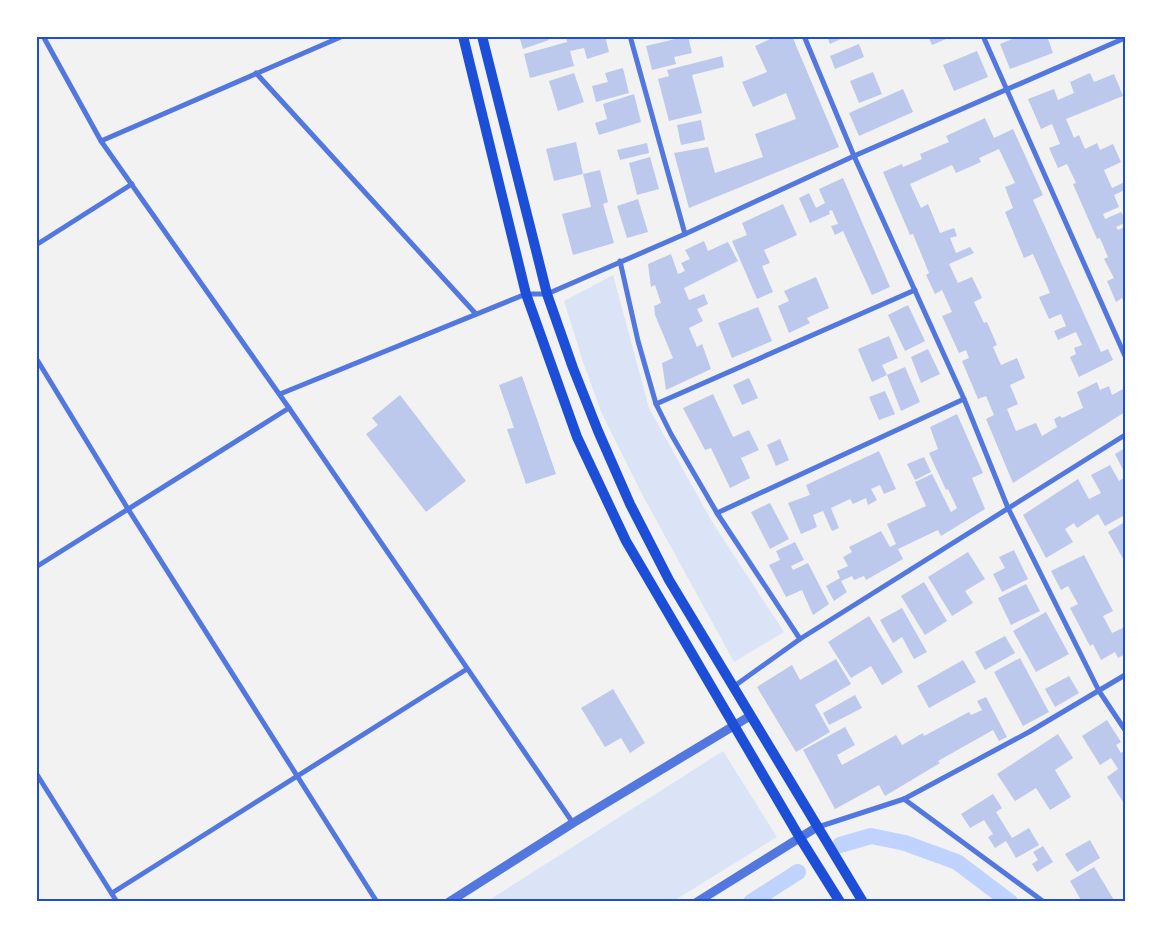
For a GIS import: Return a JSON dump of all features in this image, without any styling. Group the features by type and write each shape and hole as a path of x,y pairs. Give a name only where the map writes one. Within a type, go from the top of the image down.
{"main road":[{"path":"463,36 526,294 577,438 626,541 733,726 840,902"},
{"path":"482,36 547,294 576,377 630,504 669,580 732,688 863,902"}],"street":[{"path":"43,36 101,141 290,408 573,823"},
{"path":"101,141 343,36"},
{"path":"630,36 685,234"},
{"path":"804,36 854,156 964,399 1008,508 1099,691 1125,730"},
{"path":"983,36 1125,356"},
{"path":"280,394 526,294 547,294 685,234 854,156 1125,38"},
{"path":"256,73 476,314"},
{"path":"36,245 132,184"},
{"path":"620,261 638,341 656,404 716,513 800,640"},
{"path":"656,404 915,290"},
{"path":"36,358 128,509 299,776 377,902"},
{"path":"716,513 964,399"},
{"path":"36,566 290,408"},
{"path":"732,688 800,640 1125,435"},
{"path":"112,893 467,669"},
{"path":"697,902 817,828 904,799 1029,732 1125,675"},
{"path":"449,902 573,823 750,716"},
{"path":"36,773 117,902"},
{"path":"904,799 1044,902"}],"shaded area":[{"path":"613,275 649,408 711,520 784,632 734,662 644,498 602,414 583,362 564,301"},
{"path":"723,751 777,837 672,902 486,902"}],"building":[{"path":"519,36 548,36 549,40 523,49"},
{"path":"566,36 605,36 609,52 587,59 584,48 570,51 574,66 530,78 524,54 567,42"},
{"path":"688,36 692,53 674,57 676,64 652,70 646,46"},
{"path":"777,36 792,36 839,147 689,208 674,153 708,147 715,173 763,157 755,134 796,119 786,93 753,107 742,82 767,72 755,46"},
{"path":"827,36 847,36 830,44"},
{"path":"928,36 953,36 932,45"},
{"path":"1020,36 1047,36 1053,53 1010,69 1000,44"},
{"path":"859,44 864,57 835,69 830,56"},
{"path":"977,51 988,77 954,91 943,65"},
{"path":"722,56 724,67 692,75 702,113 669,121 658,79 669,76 667,70"},
{"path":"623,68 629,93 596,102 592,86 608,82 605,73"},
{"path":"873,72 882,94 859,103 850,81"},
{"path":"574,73 584,102 558,111 549,81"},
{"path":"1090,73 1094,82 1114,74 1123,96 1066,119 1074,138 1079,135 1085,149 1097,143 1100,150 1113,144 1121,162 1104,170 1112,188 1125,182 1125,190 1114,195 1119,207 1103,214 1105,219 1121,212 1125,219 1125,223 1116,227 1118,230 1125,227 1125,304 1122,298 1116,302 1107,281 1114,278 1104,259 1108,257 1100,238 1097,239 1073,184 1076,183 1067,164 1058,168 1049,148 1060,144 1052,124 1041,129 1028,99 1054,89 1058,100 1074,93 1070,82"},
{"path":"903,89 913,112 859,136 849,113"},
{"path":"634,94 641,122 599,135 595,123 607,119 603,104"},
{"path":"985,118 994,138 1013,129 1043,195 1033,200 1101,352 1108,349 1113,360 1079,377 1070,357 1076,354 1074,348 1082,345 1076,332 1058,340 1054,331 1066,326 1061,314 1049,319 1039,297 1050,293 1033,254 1024,258 1005,212 1013,208 1005,187 1015,183 999,149 979,158 981,162 956,173 952,165 910,184 921,208 928,204 940,233 954,228 957,236 950,238 956,253 970,247 974,253 949,264 958,283 972,277 982,298 974,302 984,323 987,322 997,345 993,347 1001,365 1017,358 1025,378 1010,385 1018,404 1007,409 1016,431 1036,423 1042,436 1057,427 1054,419 1060,416 1062,418 1083,408 1077,392 1097,382 1100,390 1109,386 1112,395 1125,388 1125,412 1013,483 986,419 994,415 986,396 978,399 962,361 969,358 966,350 959,353 942,316 952,312 942,290 935,294 926,275 929,273 913,234 910,235 883,172 902,164 903,167 922,159 920,154 949,142 946,136"},
{"path":"701,120 705,140 681,145 677,125"},
{"path":"576,142 583,174 554,181 546,149"},
{"path":"647,143 649,153 620,160 617,150"},
{"path":"650,157 659,189 637,195 629,163"},
{"path":"600,170 608,202 603,204 614,243 573,255 562,214 591,207 583,174"},
{"path":"843,178 890,287 872,295 843,231 835,235 831,226 838,224 832,210 829,211 830,214 810,223 799,198 809,193 816,208 825,203 819,189"},
{"path":"638,199 648,232 627,238 617,206"},
{"path":"783,204 797,235 764,250 770,263 762,266 773,292 757,299 732,241 747,235 742,223"},
{"path":"704,241 708,251 728,242 738,261 684,288 689,300 704,294 708,304 697,309 703,321 689,328 697,347 702,344 711,369 666,390 662,363 673,358 655,315 654,306 661,303 655,285 651,287 648,264 671,254 678,274 685,271 681,263 690,259 685,250"},
{"path":"816,277 829,308 807,318 810,323 789,333 778,306 789,301 784,291"},
{"path":"908,305 925,341 905,351 888,315"},
{"path":"758,307 772,341 732,358 718,323"},
{"path":"889,336 898,358 882,365 887,375 872,382 858,349"},
{"path":"928,349 940,374 921,383 911,357"},
{"path":"905,367 920,402 901,411 887,375"},
{"path":"522,376 556,474 526,484 507,429 514,428 499,385"},
{"path":"749,378 758,398 742,405 733,385"},
{"path":"885,391 895,414 879,420 869,397"},
{"path":"713,394 733,437 749,430 759,450 741,458 750,478 730,488 711,448 705,450 683,408"},
{"path":"400,395 466,481 426,512 366,434 378,425 372,418"},
{"path":"957,414 983,473 972,478 985,509 941,536 938,530 898,549 903,559 866,580 864,576 854,580 852,576 841,581 847,592 834,601 826,586 840,578 837,571 848,566 843,557 852,552 849,547 881,531 890,547 896,544 887,524 926,506 915,482 932,474 951,512 957,508 948,489 946,490 929,453 938,449 930,427"},
{"path":"780,439 789,460 776,466 767,445"},
{"path":"1125,448 1125,474 1115,454"},
{"path":"879,451 896,489 884,494 880,485 871,489 877,500 868,505 866,498 853,504 850,499 831,508 839,528 832,531 823,511 813,515 817,527 801,534 788,503 810,495 806,485"},
{"path":"924,457 931,472 915,480 907,464"},
{"path":"1110,465 1119,481 1125,477 1125,515 1105,526 1098,514 1077,528 1074,523 1065,529 1073,542 1046,558 1023,515 1078,479 1089,499 1101,493 1091,475"},
{"path":"770,503 789,539 770,549 751,512"},
{"path":"1125,522 1125,562 1108,532"},
{"path":"795,542 804,560 791,566 793,570 808,563 829,604 813,615 802,590 786,597 769,565 780,560 776,551"},
{"path":"1014,550 1028,579 1002,592 993,574 1005,568 999,557"},
{"path":"968,552 985,579 965,591 973,603 952,616 928,577"},
{"path":"1084,555 1113,611 1103,616 1112,633 1125,627 1125,654 1118,658 1115,652 1101,660 1093,644 1090,646 1070,608 1078,604 1068,586 1061,590 1051,571"},
{"path":"924,582 947,621 925,635 901,596"},
{"path":"1026,584 1040,611 1011,625 998,598"},
{"path":"902,608 927,652 914,659 902,637 893,643 880,620"},
{"path":"1046,612 1069,654 1036,672 1013,631"},
{"path":"869,616 903,672 882,685 871,666 851,678 828,642"},
{"path":"1005,636 1015,653 985,670 975,652"},
{"path":"1020,658 1049,712 1023,726 994,672"},
{"path":"836,659 851,684 815,705 830,732 796,752 757,687 792,665 800,680"},
{"path":"963,660 976,682 929,708 917,686"},
{"path":"1069,676 1079,693 1055,707 1045,689"},
{"path":"613,689 645,743 630,753 621,738 605,747 581,708"},
{"path":"855,695 862,708 829,725 823,713"},
{"path":"986,697 1007,737 999,741 993,730 938,761 940,763 885,796 879,785 835,809 803,750 845,727 855,745 837,755 842,765 896,735 902,745 923,733 924,736 969,712 971,715 982,710 977,701"},
{"path":"1107,720 1121,742 1116,745 1121,753 1125,750 1125,805 1107,777 1118,769 1111,758 1100,765 1082,736"},
{"path":"1058,734 1073,758 1055,770 1071,797 1050,810 1036,788 1015,801 997,774"},
{"path":"993,794 1002,808 996,812 1012,838 1029,828 1039,845 1016,858 1006,841 995,848 988,837 993,834 984,820 970,828 961,814"},
{"path":"1090,840 1100,858 1077,872 1065,854"},
{"path":"1043,846 1053,862 1037,872 1032,864 1038,860 1033,852"},
{"path":"1094,867 1115,902 1082,902 1070,881"}],"waterway":[{"path":"840,845 871,836 905,843 957,862 1010,902"},
{"path":"751,902 798,872"}]}
